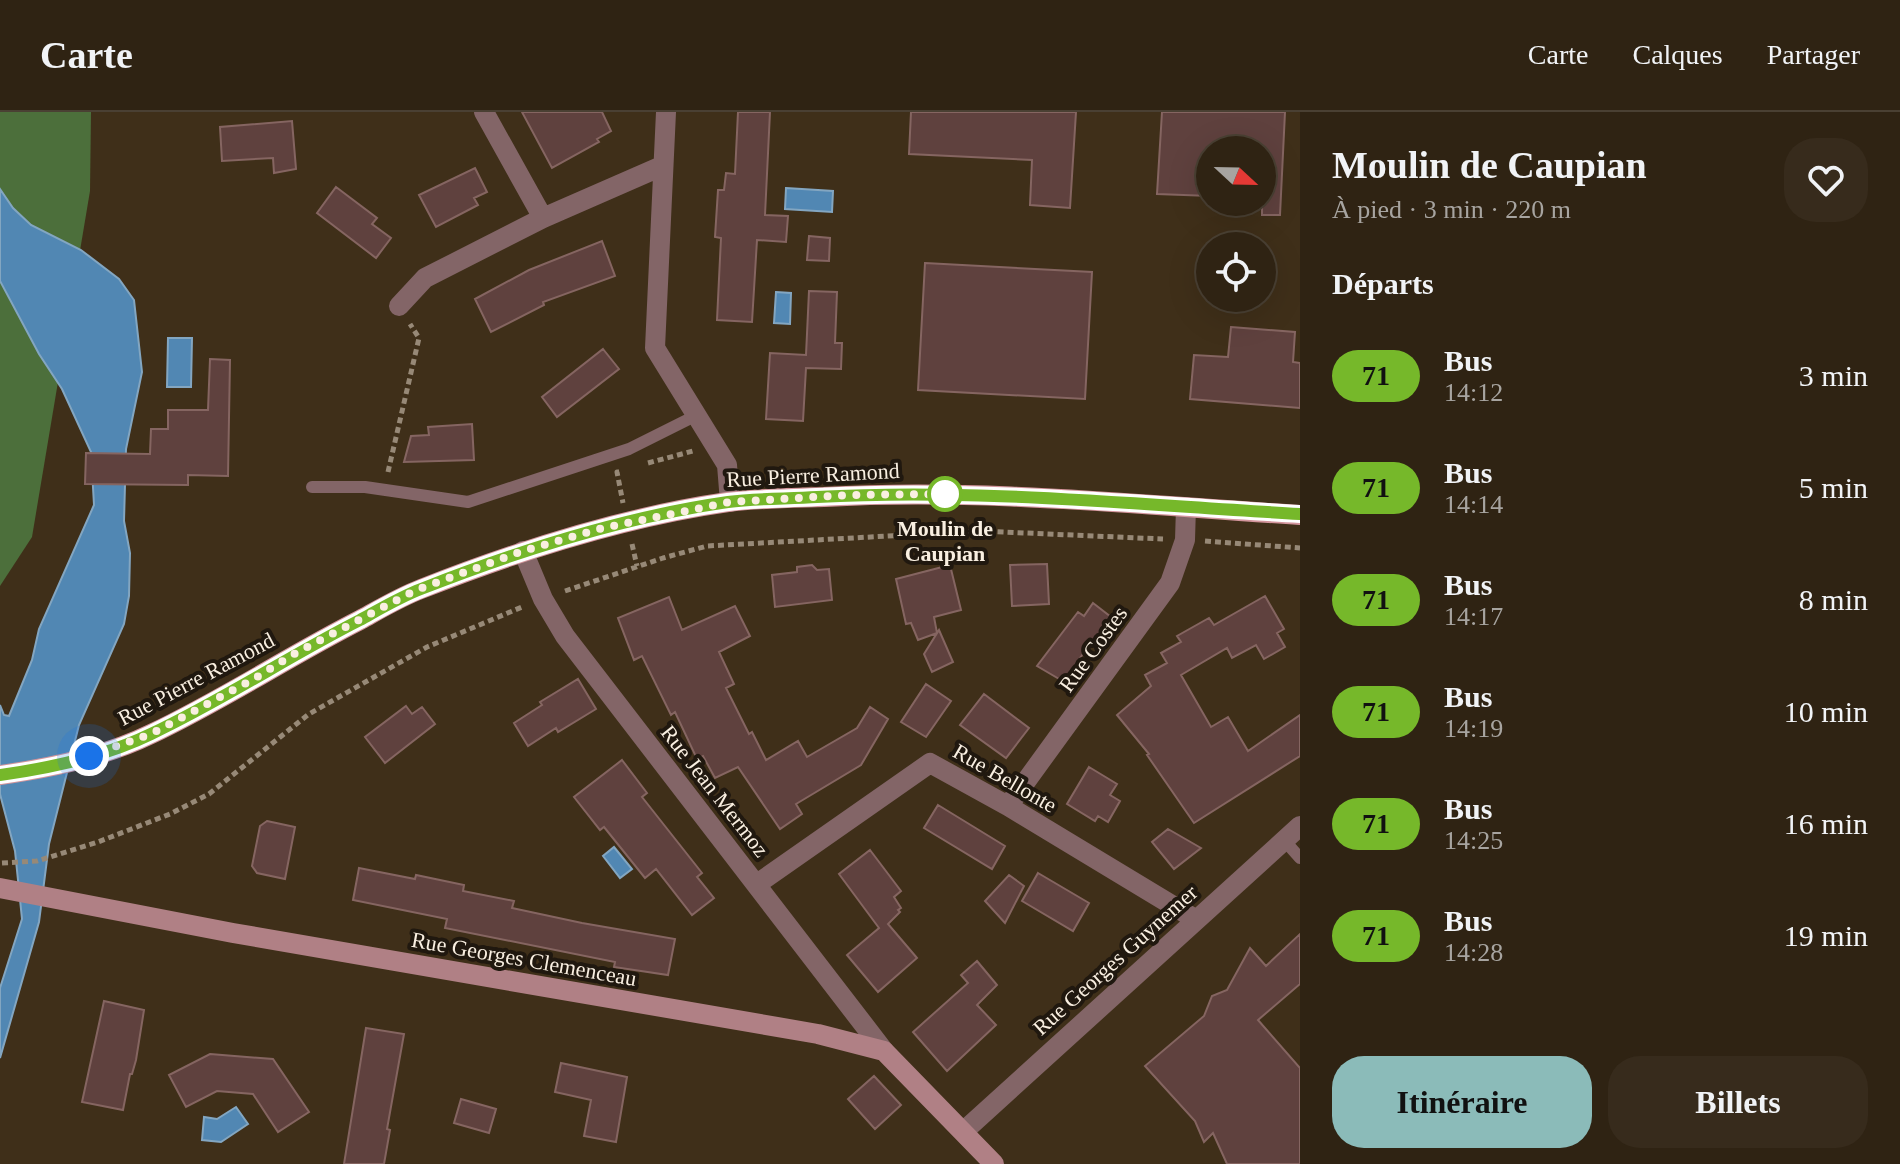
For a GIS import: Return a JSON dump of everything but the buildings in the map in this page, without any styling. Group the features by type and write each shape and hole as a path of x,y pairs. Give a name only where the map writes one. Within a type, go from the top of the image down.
{"main road":[{"name":"Rue Pierre Ramond","path":"0,775 42,769 99,754 151,734 416,590 523,551 627,522 730,502 849,495 964,494 1300,515"}],"street":[{"path":"484,112 543,218"},
{"path":"666,112 655,348 727,465 730,502"},
{"path":"399,306 425,278 543,218 662,166"},
{"name":"Rue Costes","path":"1008,806 1170,583 1185,540 1186,507"},
{"name":"Rue Jean Mermoz","path":"523,551 543,599 565,636 884,1051"},
{"name":"Rue Bellonte","path":"757,884 930,763 1008,806 1195,919"},
{"name":"Rue Georges Guynemer","path":"964,1131 1300,826"},
{"name":"Rue Georges Clemenceau","path":"0,888 233,933 818,1034 884,1051"},
{"path":"884,1051 994,1164"}],"lane":[{"path":"312,487 365,487 468,502 629,449 697,415"},
{"path":"1284,840 1300,858"}],"path":[{"path":"383,491 419,338 399,306"},
{"path":"645,464 715,444"},
{"path":"631,468 617,472 637,566"},
{"path":"1,863 37,861 98,842 170,814 209,794 309,714 427,647 543,599 637,566 707,546 979,531 1300,548"}],"green space":[{"path":"0,112 91,112 90,191 32,537 0,586"}],"water":[{"path":"786,188 833,191 832,212 785,209"},
{"path":"0,189 13,208 31,225 81,250 119,279 134,300 142,372 126,449 124,521 130,553 129,596 124,624 79,725 49,844 39,922 0,1058 0,988 22,919 15,851 0,794 0,705 4,715 9,716 32,660 39,629 94,505 91,452 62,389 39,354 0,281"},
{"path":"776,292 791,293 790,324 774,323"},
{"path":"168,338 192,338 191,387 167,387"},
{"path":"614,847 632,869 620,878 603,856"},
{"path":"236,1107 248,1124 221,1142 202,1140 204,1117 217,1119"}],"bus line":[{"name":"71","path":"0,775 42,769 113,750 151,734 416,590 523,551 603,528 730,502 849,495 964,494 1300,514"}],"place":[{"name":"Moulin de Caupian","path":"945,494"}],"route":[{"path":"89,756 151,734 416,590 523,551 603,528 730,502 849,495 945,494"}]}
